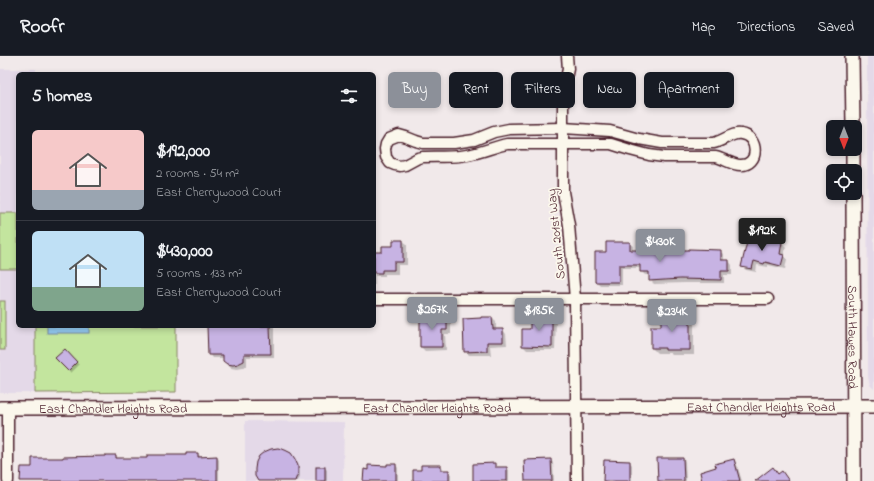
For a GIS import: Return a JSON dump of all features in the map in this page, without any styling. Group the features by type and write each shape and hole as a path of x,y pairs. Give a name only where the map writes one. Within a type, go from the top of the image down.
{"main road":[{"path":"852,56 853,120"},
{"name":"South Hawes Road","path":"853,200 854,481"},
{"name":"East Chandler Heights Road","path":"4,408 874,406"}],"street":[{"name":"South 201st Way","path":"568,56 568,69 563,92 563,192 569,225 575,299 577,481"},
{"path":"563,128 613,132 658,142 698,143 714,143 735,134 741,134 745,135 753,142 755,152 753,159 745,164 739,165 723,158 716,157 664,157 649,155 611,144 507,144 465,156 418,158 400,166 390,163 387,160 385,153 386,144 389,139 399,135 406,136 423,143 454,143 474,140 494,132 509,129 563,128"},
{"path":"611,144 613,132"},
{"path":"474,140 479,153"},
{"path":"698,143 698,156"},
{"path":"376,299 768,299"},
{"path":"4,408 8,481"}],"shaded area":[{"path":"867,56 874,56 874,389 870,385 868,377"},
{"path":"0,69 36,69 36,72 16,72 16,328 35,328 35,393 0,393"},
{"path":"245,421 344,422 343,481 245,481"}],"green space":[{"path":"0,213 16,213 16,269 0,269"},
{"path":"0,301 5,301 5,350 0,350"},
{"path":"35,328 176,328 176,392 35,393"}],"water":[{"path":"47,328 89,328 89,333 47,333"}],"building":[{"path":"756,236 782,242 780,254 784,255 781,266 754,261 752,269 741,267 748,238 755,240"},
{"path":"393,240 403,240 403,262 394,262 394,270 382,270 382,273 376,273 376,252 382,252 382,246 393,246"},
{"path":"606,242 630,242 630,250 721,250 721,260 729,260 729,271 721,271 721,280 680,279 649,281 649,272 640,272 640,265 619,265 619,282 595,282 595,252 606,252"},
{"path":"661,313 671,313 671,316 690,316 690,350 665,350 665,348 651,348 651,326 661,326"},
{"path":"420,314 428,314 428,317 447,317 447,330 442,330 442,347 420,347"},
{"path":"543,314 552,314 552,347 522,346 522,329 530,329 530,316 543,316"},
{"path":"492,317 493,329 503,329 503,342 487,342 487,351 464,352 463,319"},
{"path":"207,328 270,328 271,354 244,354 244,361 233,365 227,364 223,361 223,355 208,355"},
{"path":"65,349 77,362 68,371 55,358"},
{"path":"278,448 291,453 295,459 298,466 298,473 295,481 258,481 255,476 255,469 259,456 271,449"},
{"path":"186,453 198,453 198,457 217,456 217,481 20,481 21,467 32,467 32,458 116,455 116,458 147,458 147,455 186,455"},
{"path":"657,458 683,458 684,481 658,481"},
{"path":"551,459 552,481 525,481 524,460"},
{"path":"734,459 740,481 702,481 700,472 716,467 715,464"},
{"path":"604,460 630,461 630,481 603,481"},
{"path":"495,463 495,467 507,467 507,481 473,481 473,464"},
{"path":"387,464 396,464 396,481 363,481 364,469 368,470 368,465 387,466"},
{"path":"421,465 441,465 441,470 449,470 449,481 413,481 413,470 421,470"},
{"path":"316,467 325,467 325,481 316,481"},
{"path":"773,467 778,474 782,471 789,481 755,481"}]}
